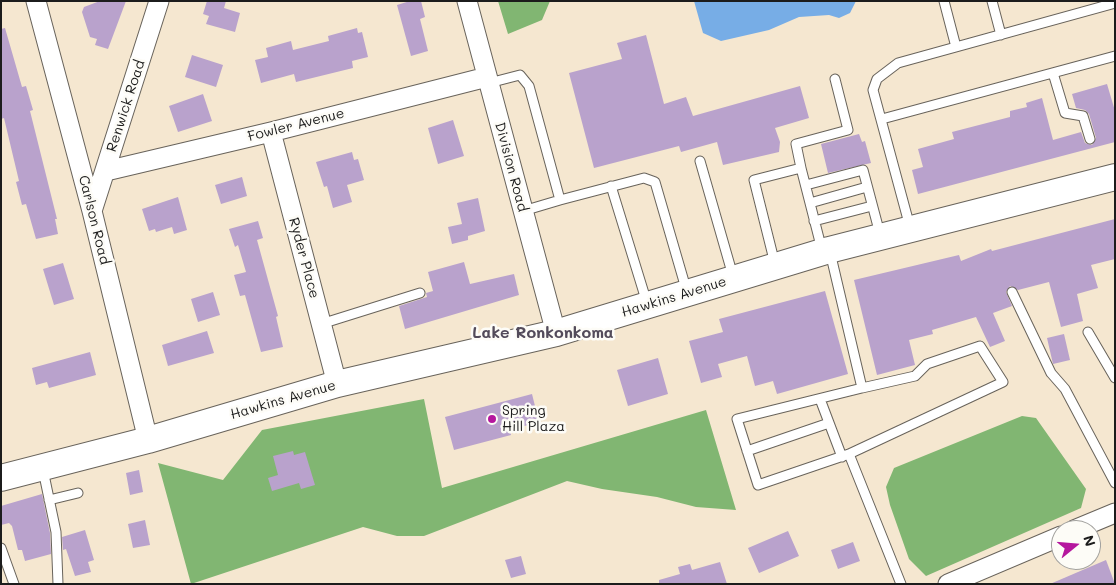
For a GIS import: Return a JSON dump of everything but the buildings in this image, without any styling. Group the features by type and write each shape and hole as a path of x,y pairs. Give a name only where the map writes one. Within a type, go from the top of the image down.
{"street":[{"name":"Carlson Road","path":"36,1 92,211 148,440"},
{"name":"Renwick Road","path":"92,211 159,1"},
{"name":"Division Road","path":"467,1 556,333"},
{"name":"Fowler Avenue","path":"106,171 488,80"},
{"name":"Ryder Place","path":"271,132 337,384"},
{"name":"Hawkins Avenue","path":"1,478 148,440 337,384 556,333 826,251 1115,176"},
{"path":"1098,520 1115,513"},
{"path":"948,584 1051,540"}],"lane":[{"path":"944,1 956,47"},
{"path":"992,1 1002,34"},
{"path":"911,230 873,90 876,79 898,63 1115,3"},
{"path":"882,119 1115,56"},
{"path":"1053,73 1065,112 1083,116 1090,139"},
{"path":"488,80 520,75 530,86 560,200"},
{"path":"835,79 848,130 796,144 814,221 826,251 862,388"},
{"path":"700,161 734,279"},
{"path":"776,266 754,180 801,168"},
{"path":"806,185 863,170 881,237"},
{"path":"523,211 644,178 655,182 687,293"},
{"path":"611,186 647,305"},
{"path":"810,203 867,187"},
{"path":"814,221 872,206"},
{"path":"1012,292 1051,373 1065,389 1115,484"},
{"path":"321,324 420,293"},
{"path":"1088,332 1115,378"},
{"path":"980,346 1003,382 846,455 758,485 738,419 820,399 915,376 927,364 980,346"},
{"path":"820,399 901,584"},
{"path":"748,451 829,423"},
{"path":"42,467 56,532 58,584"},
{"path":"49,500 78,493"},
{"path":"1,548 14,584"}],"green space":[{"path":"498,1 550,1 542,20 508,34"},
{"path":"424,399 442,488 706,410 736,510 696,507 657,497 602,489 567,481 424,536 397,536 363,527 191,584 158,463 223,480 262,430"},
{"path":"1022,416 1036,418 1086,489 1081,508 926,576 909,559 890,505 886,487 894,468"}],"water":[{"path":"694,1 856,1 850,13 839,18 829,15 799,17 769,30 721,41 703,33"}],"place":[{"name":"Spring Hill Plaza","path":"492,419"}],"district":[{"name":"Lake Ronkonkoma","path":"543,333"}]}
